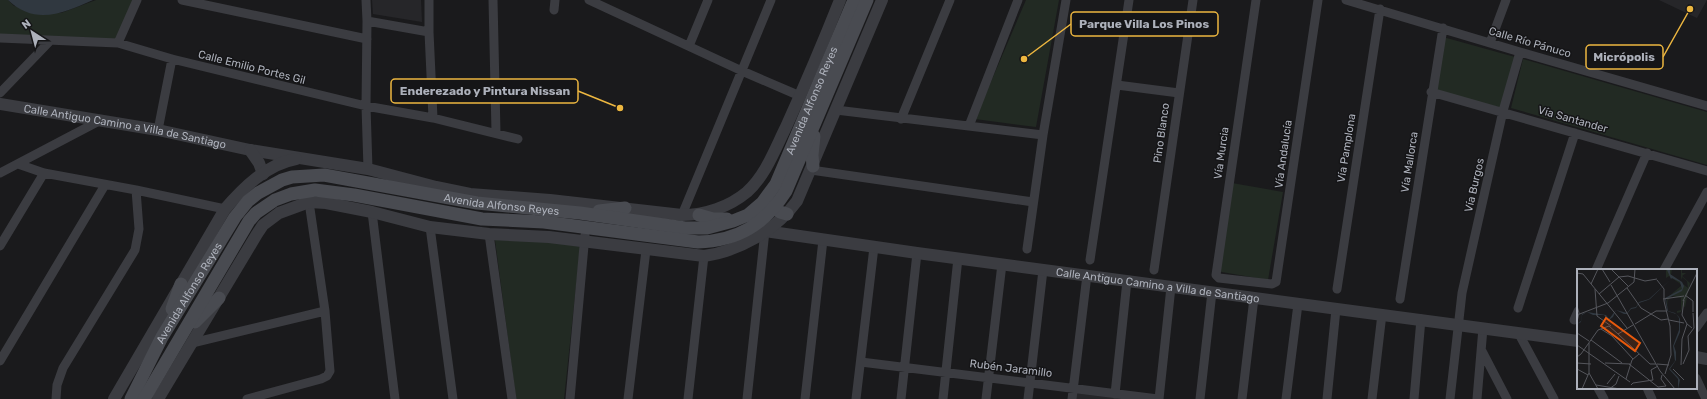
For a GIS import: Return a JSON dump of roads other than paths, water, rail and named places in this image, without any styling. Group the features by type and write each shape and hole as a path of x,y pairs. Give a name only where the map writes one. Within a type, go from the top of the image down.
{"main road":[{"name":"Avenida Alfonso Reyes","path":"144,399 188,337 249,221 265,205 291,194 304,191 322,191 354,195 482,219 531,221 585,235 698,242 724,239 759,228 854,0"},
{"name":"Avenida Alfonso Reyes","path":"131,399 162,337 216,246 242,208 258,193 282,180 292,177 324,175 477,203 580,213 691,228 717,226 741,219 754,210 770,203 790,182 867,0"},
{"path":"812,168 814,124"},
{"path":"770,203 782,213 787,214"},
{"path":"580,213 625,208"},
{"path":"699,215 713,219 741,219"},
{"path":"162,337 181,284"},
{"path":"188,337 219,298"}],"street":[{"path":"118,43 137,0"},
{"path":"182,0 367,39"},
{"path":"366,0 366,106 368,169"},
{"path":"429,0 433,118"},
{"path":"493,0 496,132"},
{"path":"554,10 555,0"},
{"path":"589,0 742,71 800,96"},
{"path":"689,46 708,0"},
{"path":"682,215 772,0"},
{"path":"699,215 732,202 754,185 769,162 800,96 840,0"},
{"path":"219,298 250,244 263,225 279,213 309,202 326,203 372,212 430,227 489,234 549,237 585,235 646,250 704,256 735,248 750,241 759,228 787,214 797,201 882,0"},
{"path":"901,119 950,0"},
{"path":"969,126 1018,0"},
{"path":"1027,249 1043,135 1066,0"},
{"path":"1090,260 1129,0"},
{"name":"Pino Blanco","path":"1154,270 1193,0"},
{"name":"Vía Murcia","path":"1248,283 1218,278 1216,274 1256,0"},
{"name":"Vía Andalucía","path":"1248,283 1272,284 1276,282 1318,0"},
{"name":"Calle Río Pánuco","path":"1346,0 1707,106"},
{"path":"1490,43 1506,0"},
{"name":"Vía Pamplona","path":"1337,289 1380,9"},
{"path":"367,21 429,32"},
{"name":"Vía Mallorca","path":"1400,299 1431,92 1443,28"},
{"name":"Calle Emilio Portes Gil","path":"0,38 118,43 172,59 366,106 433,118 496,132 518,139"},
{"path":"0,93 50,41"},
{"name":"Vía Burgos","path":"1450,399 1462,293 1503,111 1520,52"},
{"path":"158,130 172,59"},
{"path":"1117,85 1179,93"},
{"name":"Vía Santander","path":"1431,92 1503,111 1707,171"},
{"name":"Calle Antiguo Camino a Villa de Santiago","path":"0,104 158,130 250,150 368,169 436,187 470,194 550,200 682,215 699,215"},
{"path":"836,110 1043,135"},
{"path":"0,174 101,120"},
{"path":"1518,308 1576,133"},
{"path":"250,150 259,163 263,174"},
{"path":"1596,269 1646,153"},
{"path":"114,399 225,209 241,190 263,174 284,162 303,158"},
{"path":"18,164 44,173 136,190 225,209"},
{"path":"812,168 1033,202"},
{"path":"0,246 44,173"},
{"path":"0,361 105,184"},
{"path":"56,399 57,385 63,368 134,250 139,229 136,190"},
{"path":"1665,269 1707,192"},
{"path":"247,399 321,379 329,373 331,368 325,311 309,202"},
{"path":"372,212 395,399"},
{"name":"Calle Antiguo Camino a Villa de Santiago","path":"741,219 759,228 823,240 1382,314 1483,328 1577,344"},
{"path":"430,227 453,399"},
{"path":"747,399 759,228"},
{"path":"489,234 512,399"},
{"path":"570,399 585,235"},
{"path":"806,399 823,240"},
{"path":"856,399 874,247"},
{"path":"628,399 646,250"},
{"path":"900,399 917,253"},
{"path":"688,399 704,256"},
{"path":"943,399 958,258"},
{"path":"986,399 1002,264"},
{"path":"1028,399 1043,270"},
{"path":"1072,399 1087,275"},
{"path":"1115,394 1127,281"},
{"path":"1155,399 1170,287"},
{"path":"1200,399 1212,292"},
{"path":"1242,399 1254,298"},
{"path":"1286,399 1298,304"},
{"path":"1327,399 1336,309"},
{"path":"158,399 188,337 325,311"},
{"path":"1697,327 1707,313"},
{"path":"1372,399 1382,314"},
{"path":"1414,399 1421,320"},
{"path":"1477,399 1483,328"},
{"path":"1519,334 1554,399"},
{"path":"1482,351 1507,399"},
{"path":"1697,357 1707,359"},
{"name":"Rubén Jaramillo","path":"861,362 904,369 1030,382 1155,399"},
{"path":"1697,380 1706,399"},
{"path":"1599,389 1604,399"},
{"path":"1647,389 1652,399"}],"place":[{"name":"Micrópolis","path":"1690,9"},
{"name":"Parque Villa Los Pinos","path":"1024,59"},
{"name":"Enderezado y Pintura Nissan","path":"620,108"}]}
